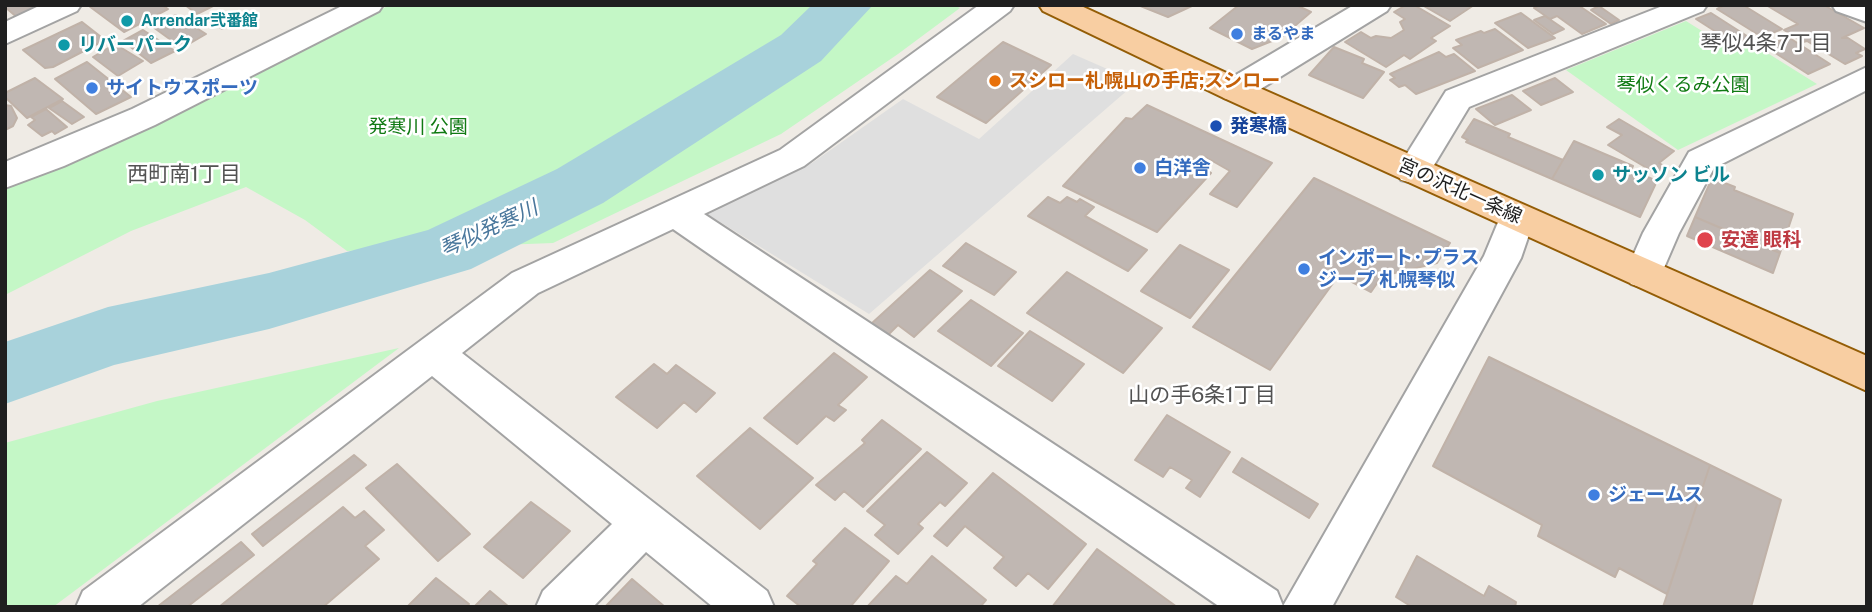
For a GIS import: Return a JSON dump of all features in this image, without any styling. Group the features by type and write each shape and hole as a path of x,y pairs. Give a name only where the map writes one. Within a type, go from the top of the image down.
{"main road":[{"name":"宮の沢北一条線","path":"1054,5 1413,171 1867,374"}],"street":[{"path":"5,34 66,5"},
{"path":"5,176 43,162 141,116 368,5"},
{"path":"100,607 525,283 792,158 999,5"},
{"path":"1235,90 1376,5"},
{"path":"1413,171 1457,99 1692,5"},
{"path":"1847,5 1867,13"},
{"path":"1644,274 1661,233 1701,160 1867,77"},
{"path":"675,213 1260,607"},
{"path":"1306,607 1502,258 1517,217"},
{"path":"432,353 750,607"},
{"path":"560,607 644,523"}],"green space":[{"name":"発寒川 公園","path":"390,5 954,5 960,8 781,134 553,243 347,251 305,220 246,187 131,231 5,295 5,184 122,136"},
{"name":"琴似くるみ公園","path":"1686,21 1734,51 1753,44 1817,84 1678,150 1566,70"},
{"path":"399,348 53,607 5,607 5,443 157,401"}],"shaded area":[{"path":"1073,54 1137,82 869,314 707,214 812,163 903,99 979,139"}],"building":[{"path":"46,5 19,19 5,7"},
{"name":"Arrendar弐番館","path":"162,5 168,9 124,32 89,6"},
{"path":"185,5 215,5 197,14"},
{"path":"1138,5 1194,5 1168,17"},
{"path":"1239,5 1296,5 1311,12 1282,37 1252,49 1210,28"},
{"path":"1406,5 1414,5 1450,26 1431,38 1436,41 1410,59 1404,55 1386,67 1345,42 1361,32 1371,38 1391,38 1404,30 1400,22 1405,19 1394,12"},
{"path":"1422,5 1474,5 1450,21"},
{"path":"1540,5 1578,5 1606,24 1582,34 1557,16 1550,19 1534,8"},
{"path":"1725,5 1743,5 1782,29 1762,37 1717,9"},
{"path":"1766,5 1824,5 1864,28 1842,38 1848,38 1865,49 1856,53 1862,56 1845,64 1807,41 1803,42 1784,30 1798,24"},
{"path":"1599,6 1619,20 1611,24 1591,10"},
{"path":"1521,13 1555,38 1528,48 1495,23"},
{"path":"1711,13 1750,38 1735,44 1696,19"},
{"path":"229,14 237,21 222,29 214,23"},
{"path":"176,15 206,34 182,48 153,27"},
{"path":"1545,16 1564,29 1553,34 1534,20"},
{"name":"リバーパーク","path":"82,22 105,40 53,67 45,68 23,50"},
{"path":"1495,29 1523,50 1478,68 1453,48 1462,45 1456,40"},
{"path":"143,30 175,51 151,63 123,41"},
{"path":"1788,37 1830,64 1808,74 1766,47"},
{"name":"スシロー札幌山の手店;スシロー","path":"1003,42 1051,65 986,123 937,97"},
{"path":"115,44 143,61 118,76 93,57"},
{"path":"1334,47 1364,59 1362,63 1384,72 1363,98 1309,75"},
{"path":"1439,52 1446,57 1454,54 1475,71 1416,94 1405,85 1399,87 1390,80 1395,78 1390,74"},
{"name":"サイトウスポーツ","path":"87,62 131,97 96,114 55,79"},
{"path":"35,78 63,99 27,118 5,97 5,93"},
{"path":"1555,78 1573,92 1541,105 1523,91"},
{"path":"1512,95 1531,110 1495,125 1476,109"},
{"path":"62,101 84,117 72,124 49,108"},
{"path":"5,105 11,106 17,118 13,126 5,130"},
{"name":"白洋舎","path":"1147,105 1272,163 1237,207 1210,194 1230,171 1202,155 1194,164 1211,173 1157,232 1063,186 1126,118 1132,119"},
{"path":"46,109 67,127 55,134 52,131 42,136 28,125 35,120 31,117"},
{"path":"1474,119 1510,134 1508,137 1563,160 1552,179 1466,142 1468,140 1462,137"},
{"path":"1619,119 1674,151 1659,163 1666,167 1657,174 1608,145 1622,135 1607,127"},
{"name":"サッソン ビル","path":"1574,141 1633,166 1631,170 1657,181 1640,217 1552,179"},
{"path":"1314,178 1450,243 1437,263 1382,276 1371,292 1339,275 1270,370 1193,327"},
{"path":"1712,178 1793,214 1780,253 1695,217"},
{"path":"1048,197 1060,203 1067,197 1077,202 1080,199 1094,207 1085,216 1147,250 1128,271 1028,216"},
{"path":"1695,217 1780,253 1773,273 1687,236"},
{"path":"966,243 1016,272 994,295 943,266"},
{"path":"1180,245 1229,270 1190,318 1141,291"},
{"path":"930,270 962,291 914,337 898,325 887,336 871,324"},
{"path":"1067,272 1162,328 1123,373 1027,313"},
{"path":"971,300 1023,333 991,366 938,331"},
{"path":"1030,331 1084,364 1052,401 998,366"},
{"path":"834,353 867,377 838,405 846,410 834,421 826,416 797,444 764,418"},
{"name":"ジェームス","path":"1489,357 1710,465 1667,594 1619,568 1615,577 1538,536 1542,525 1433,466"},
{"path":"654,364 667,374 676,365 715,393 696,412 684,402 657,428 616,397"},
{"path":"1167,415 1230,452 1200,497 1186,488 1192,480 1170,467 1163,477 1135,460"},
{"path":"882,420 921,449 863,507 844,491 835,500 816,485 865,443 862,440"},
{"path":"750,428 813,478 760,529 697,476"},
{"path":"927,452 967,483 945,506 940,502 918,524 923,528 898,554 875,535 885,525 867,511"},
{"path":"354,455 366,465 263,546 252,534"},
{"path":"1242,458 1318,504 1309,518 1233,472"},
{"path":"397,464 470,534 438,561 366,488"},
{"path":"1710,465 1781,500 1751,607 1663,607"},
{"path":"993,473 1086,544 1048,589 1028,573 1016,586 994,568 1004,557 965,526 947,546 934,536"},
{"path":"531,502 570,531 523,578 484,547"},
{"path":"343,507 355,518 364,511 384,530 365,546 379,559 323,607 219,607"},
{"path":"845,528 889,561 850,607 801,607 787,596 817,564 813,561"},
{"path":"241,542 254,555 187,607 157,607"},
{"path":"1097,549 1177,607 1052,607"},
{"path":"932,556 986,600 980,607 867,607 896,576 907,584"},
{"path":"1417,556 1484,596 1489,586 1516,602 1515,607 1412,607 1396,597"},
{"path":"436,578 469,604 466,607 407,607"},
{"path":"632,579 665,607 605,607"},
{"path":"490,591 509,607 474,607"}],"waterway":[{"name":"琴似発寒川","path":"5,373 108,337 269,301 447,251 580,186 801,48 845,5"}],"place":[{"name":"Arrendar弐番館","path":"127,21"},
{"name":"まるやま","path":"1237,34"},
{"name":"リバーパーク","path":"64,45"},
{"name":"スシロー札幌山の手店;スシロー","path":"995,81"},
{"name":"サイトウスポーツ","path":"92,88"},
{"name":"発寒橋","path":"1216,126"},
{"name":"白洋舎","path":"1140,168"},
{"name":"サッソン ビル","path":"1598,175"},
{"name":"安達 眼科","path":"1705,240"},
{"name":"インポート･プラス ジープ 札幌琴似","path":"1304,269"},
{"name":"ジェームス","path":"1594,495"}],"district":[{"name":"琴似4条7丁目","path":"1766,44"},
{"name":"西町南1丁目","path":"184,175"},
{"name":"山の手6条1丁目","path":"1202,396"}]}
